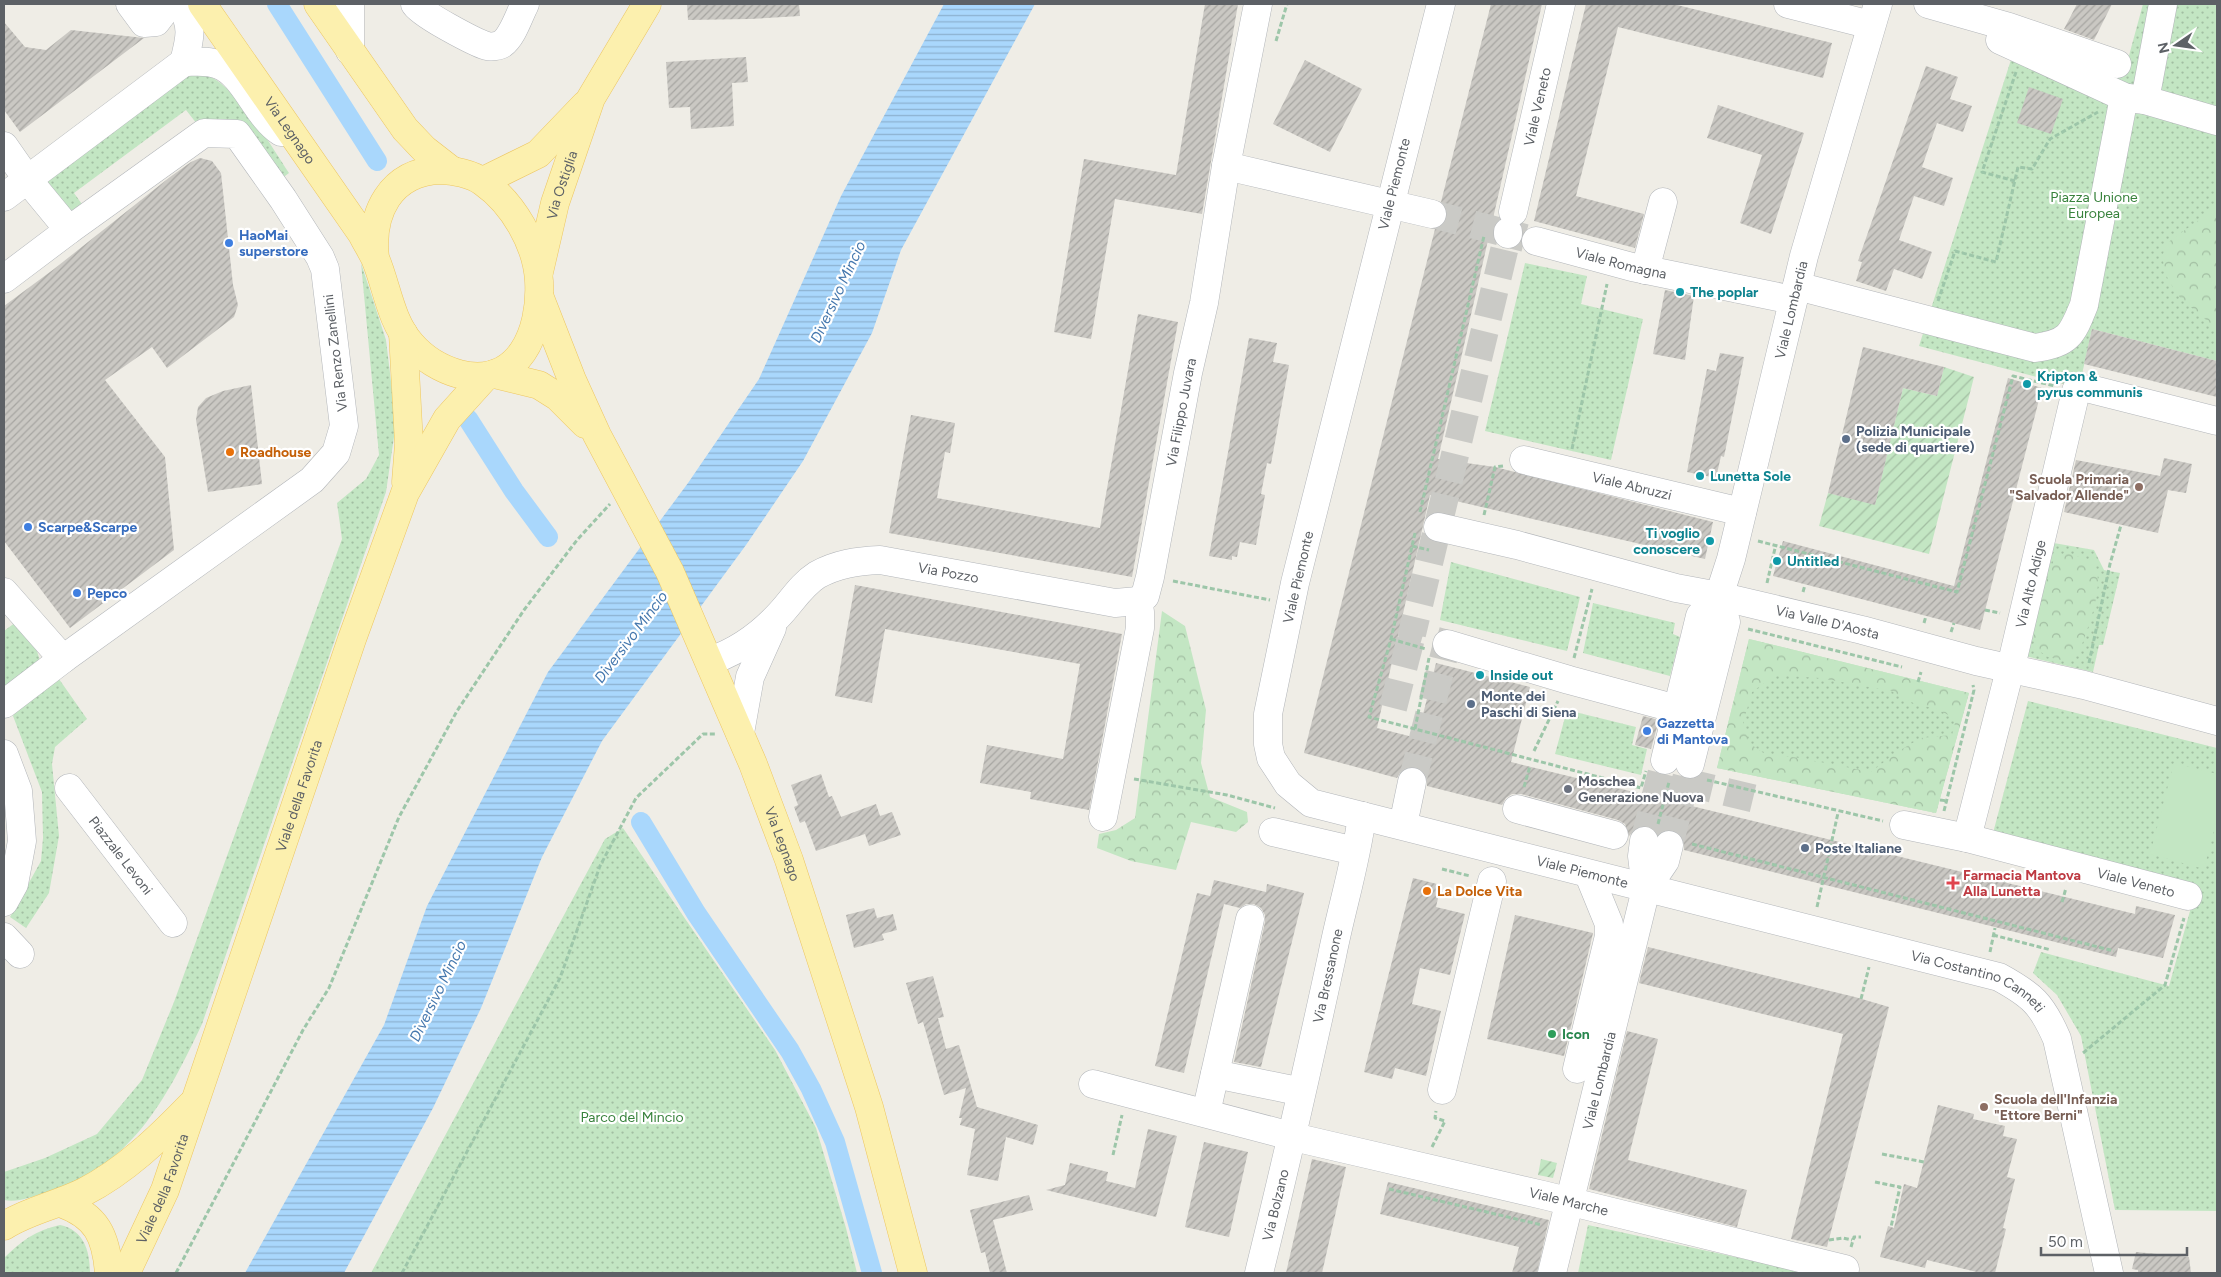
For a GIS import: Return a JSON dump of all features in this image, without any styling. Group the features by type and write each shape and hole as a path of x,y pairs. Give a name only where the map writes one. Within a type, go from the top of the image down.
{"main road":[{"name":"Via Legnago","path":"202,4 351,217 375,258"},
{"name":"Via Legnago","path":"318,4 405,129 424,149 450,170 483,181 504,202 520,225 535,253 539,286 572,380 597,435 670,572 705,649 789,860 869,1107 913,1273"},
{"name":"Via Ostiglia","path":"539,286 555,203 591,98 647,4"},
{"name":"Via Ostiglia","path":"483,181 538,154 591,98"},
{"name":"Via Legnago","path":"450,170 421,173 410,177 392,192 381,207 376,223 373,237 375,258 388,300 403,333 419,353 441,367 455,373 489,376 539,385 558,397 597,435"},
{"name":"Via Legnago","path":"489,376 510,364 530,341 539,286"},
{"name":"Viale della Favorita","path":"403,333 409,444 404,493"},
{"name":"Viale della Favorita","path":"126,1273 165,1190 404,493 447,419 489,376"},
{"name":"Viale della Favorita","path":"7,1222 38,1208 61,1203 105,1181 160,1136 196,1100"},
{"path":"61,1203 77,1209 89,1217 98,1229 108,1258 109,1273"}],"street":[{"path":"130,4 144,23 156,22 169,6 186,12 191,36 184,62"},
{"path":"350,4 350,51"},
{"path":"414,4 419,10 440,13 474,39 488,46 502,44 507,39 525,4"},
{"path":"474,39 488,33 505,4"},
{"name":"Via Filippo Juvara","path":"1138,602 1144,596 1150,576 1188,373 1204,303 1226,166 1258,4"},
{"name":"Viale Piemonte","path":"1441,4 1389,202 1295,583 1268,714 1267,730 1272,758 1278,771 1298,794 1311,803 1403,825 1646,889"},
{"name":"Viale Veneto","path":"1504,226 1561,4"},
{"path":"1788,4 1875,14 1898,4"},
{"path":"1928,4 2010,27 2117,64"},
{"path":"1922,320 2035,348 2053,346 2073,332 2084,305 2135,99 2163,4"},
{"name":"Viale Lombardia","path":"1674,770 1677,709 1700,616 1719,596 1742,512 1804,256 1875,14"},
{"path":"2011,46 2135,99 2217,121"},
{"path":"4,197 184,62 208,62 219,65 234,75 270,124 300,145"},
{"name":"Via Renzo Zanellini","path":"4,279 204,133 237,134 320,257 325,269 344,426 336,453 312,480 63,659 4,704"},
{"path":"4,146 27,179 69,230"},
{"path":"1226,166 1389,202 1432,214"},
{"path":"1645,270 1664,202"},
{"name":"Viale Romagna","path":"1536,241 1645,270 1795,293 1922,320"},
{"path":"2083,390 2217,421"},
{"name":"Via Alto Adige","path":"1967,838 2083,390"},
{"name":"Viale Abruzzi","path":"1524,460 1742,512"},
{"name":"Via Valle D'Aosta","path":"1424,525 1517,545 1676,588 1719,596 2010,669 2084,685 2217,721"},
{"name":"Via Pozzo","path":"705,649 729,654 745,645 777,617 806,584 817,576 841,564 870,560 880,560 1116,603 1138,602"},
{"path":"1674,770 1726,622 1719,596"},
{"path":"6,599 63,659"},
{"path":"1103,817 1140,628 1138,602"},
{"name":"Via Pozzo","path":"740,733 750,677 777,617"},
{"path":"1447,644 1677,709"},
{"path":"4,754 18,791 22,840 14,884 4,902"},
{"path":"1403,825 1412,782"},
{"name":"Piazzale Levoni","path":"69,788 173,923"},
{"path":"1517,809 1614,836"},
{"path":"1280,816 1355,851"},
{"name":"Via Bressanone","path":"1293,1136 1362,816"},
{"name":"Viale Veneto","path":"1904,825 1967,838 2188,896"},
{"name":"Viale Lombardia","path":"1552,1273 1646,889 1642,856 1664,839"},
{"path":"1576,1069 1609,936 1609,924 1589,875"},
{"path":"1442,1090 1483,878"},
{"name":"Via Costantino Canneti","path":"1646,889 1999,977 2029,994 2048,1017 2057,1039 2109,1273"},
{"path":"1206,1113 1250,919"},
{"path":"1215,1074 1288,1089"},
{"name":"Viale Marche","path":"1093,1084 1293,1136 1845,1269"},
{"name":"Via Bolzano","path":"1259,1273 1293,1136"}],"path":[{"path":"1274,49 1287,4"},
{"path":"2011,46 1982,172 2015,182"},
{"path":"1922,320 1955,250 1996,262 2018,167 2032,169 2050,139 2135,99"},
{"path":"1504,226 1424,525 1369,717 1641,788 1674,770 1838,813 1904,825"},
{"path":"1568,471 1612,261"},
{"path":"1750,539 1776,544 1957,592 2013,376 2083,390"},
{"path":"1484,516 1495,468 1524,460"},
{"path":"176,1273 304,1030 329,988 399,817 457,711 524,610 577,540 625,487"},
{"path":"2087,672 2110,564 2121,525"},
{"path":"1767,586 1776,544"},
{"path":"1150,576 1267,599"},
{"path":"1270,609 1274,593"},
{"path":"1747,628 1752,632 1929,674"},
{"path":"1391,639 1431,650 1415,729"},
{"path":"1918,682 1920,672"},
{"path":"1942,815 1948,801 1975,686 1970,684"},
{"path":"402,1273 560,978 600,866 636,798 703,734 740,733"},
{"path":"1674,770 1664,839 2114,951"},
{"path":"1112,776 1227,795 1280,816"},
{"path":"1940,800 1948,801"},
{"path":"1276,802 1280,816"},
{"path":"1816,913 1838,813"},
{"path":"1442,870 1483,878"},
{"path":"1998,872 2016,876"},
{"path":"2005,882 2007,874"},
{"path":"2058,886 2075,890"},
{"path":"2062,902 2066,888"},
{"path":"2081,1055 2165,985 2188,896"},
{"path":"1988,957 1995,928"},
{"path":"1993,935 2051,950"},
{"path":"1862,962 1878,966"},
{"path":"1861,999 1870,964"},
{"path":"1430,1150 1445,1121 1435,1118 1442,1090"},
{"path":"1113,1155 1126,1092"},
{"path":"1882,1154 1924,1162"},
{"path":"1875,1182 1900,1188 1891,1227"},
{"path":"1389,1189 1544,1226"},
{"path":"1829,1240 1852,1240"}],"green space":[{"name":"Piazza Unione Europea","path":"2143,4 2217,4 2217,361 2092,329 2079,388 1919,346 2017,41 2124,74"},
{"path":"204,74 216,80 240,102 289,173 277,182 242,131 197,124 186,110 74,193 84,207 69,220 39,183 188,76"},
{"path":"2217,207 2217,329 2181,299 2168,280 2162,257 2167,243"},
{"path":"361,263 386,340 396,423 386,492 202,1024 189,1052 159,1104 142,1128 123,1149 100,1167 74,1182 24,1199 4,1200 4,1172 45,1158 97,1134 142,1080 174,1002 342,539 337,503 366,479 379,455"},
{"path":"1525,263 1587,276 1581,304 1643,319 1611,460 1485,431"},
{"path":"1944,367 1974,377 1929,554 1819,526 1828,493 1875,504 1903,388 1937,396"},
{"path":"2048,542 2094,550 2104,570 2120,573 2103,645 2099,645 2093,672 2025,656"},
{"path":"2066,553 2094,561 2098,583 2094,608 2079,654 2065,661 2048,657 2035,648 2034,637 2040,602 2055,556"},
{"path":"1451,562 1580,597 1567,651 1440,620"},
{"path":"1593,603 1675,623 1673,634 1680,637 1670,676 1583,653"},
{"path":"1162,611 1185,626 1206,710 1201,763 1210,797 1247,812 1248,822 1236,832 1191,822 1176,870 1131,861 1097,848 1099,834 1116,830 1135,818"},
{"path":"16,622 37,651 40,661 4,693 4,631"},
{"path":"1749,639 1969,693 1936,813 1717,768"},
{"path":"1749,639 1969,693 1936,813 1717,768","holes":["1775,675 1820,678 1891,691 1917,705 1935,708 1956,719 1952,735 1921,738 1897,752 1871,772 1800,758 1765,754 1749,743 1743,723 1752,692"]},
{"path":"59,679 87,719 55,747 52,764 59,836 49,893 26,928 10,917 41,861 43,838 42,792 13,716 16,710"},
{"path":"2028,701 2217,748 2217,1211 2115,1210 2081,1036 2057,995 2033,973 2041,952 2169,986 2197,886 1993,833"},
{"path":"1567,710 1636,727 1632,745 1647,749 1641,775 1555,754"},
{"path":"2174,763 2217,774 2217,818 2204,869 2150,854"},
{"name":"Parco del Mincio","path":"623,828 775,1050 816,1128 846,1228 857,1273 371,1273 605,839"},
{"path":"1541,1159 1557,1163 1553,1178 1538,1175"},
{"path":"60,1225 75,1232 84,1243 89,1257 90,1273 4,1273 4,1258 17,1246 36,1233"},
{"path":"1588,1225 1809,1273 1578,1273"}],"water":[{"name":"Diversivo Mincio","path":"944,4 1035,4 901,250 872,333 803,461 746,545 602,741 542,857 481,1008 433,1108 344,1273 245,1273 384,1025 427,906 548,672 688,483 759,379 841,196"}],"building":[{"path":"687,4 799,4 800,16 688,20"},
{"path":"1205,4 1238,4 1202,214 1115,199 1091,339 1054,332 1084,159 1176,175"},
{"path":"1491,4 1542,4 1438,459 1495,467 1713,522 1705,559 1430,495 1377,728 1417,738 1436,663 1530,687 1511,762 2135,914 2136,906 2175,915 2163,958 2118,948 2116,957 1684,850 1684,840 1679,833 1672,830 1664,830 1658,834 1653,828 1639,826 1629,836 1625,824 1618,820 1521,794 1512,794 1506,798 1502,805 1427,786 1427,777 1422,770 1416,767 1407,767 1401,771 1397,778 1304,753 1435,229 1443,225 1447,218 1447,209 1441,202"},
{"path":"1586,4 1673,4 1832,43 1823,78 1618,27 1576,196 1644,214 1635,248 1534,221"},
{"path":"2077,4 2112,4 2094,40 2064,29"},
{"path":"4,22 25,47 46,50 71,30 144,38 20,132 4,110"},
{"path":"746,57 748,82 732,83 734,126 691,129 690,107 669,108 666,62"},
{"path":"1305,60 1362,89 1330,152 1273,124"},
{"path":"1926,66 1958,77 1950,99 1972,106 1963,132 1937,123 1922,167 1953,178 1944,206 1914,196 1899,240 1932,252 1922,279 1894,269 1886,291 1856,281 1862,262 1858,261"},
{"path":"2029,87 2063,99 2051,134 2017,123"},
{"path":"1718,105 1804,133 1771,234 1740,223 1762,155 1707,138"},
{"path":"200,158 212,161 221,173 233,285 238,305 234,317 167,368 152,347 105,380 165,457 174,550 70,628 4,541 4,306 170,177"},
{"path":"1665,290 1694,296 1685,360 1653,354"},
{"path":"1138,314 1178,322 1132,577 889,533 911,415 955,423 950,453 945,452 937,498 1100,528"},
{"path":"2092,329 2217,361 2217,397 2084,364"},
{"path":"1249,338 1277,343 1273,362 1289,365 1271,464 1267,463 1261,494 1265,495 1256,545 1240,542 1237,557 1232,556 1232,560 1209,556"},
{"path":"1863,347 1944,367 1937,396 1903,388 1875,505 1828,493"},
{"path":"1720,353 1744,357 1724,457 1721,456 1716,478 1687,472 1707,369 1716,371"},
{"path":"2008,378 2042,388 1980,630 1773,576 1783,541 1954,586"},
{"name":"Roadhouse","path":"251,385 262,484 208,492 196,420 198,407 206,398 223,391"},
{"path":"2164,458 2192,464 2186,493 2168,490 2158,533 2064,512 2076,460 2160,476"},
{"path":"855,585 1122,634 1089,810 1030,799 1031,792 980,783 987,745 1063,759 1080,664 885,629 872,703 835,696"},
{"name":"Gazzetta di Mantova","path":"1643,716 1659,720 1651,749 1635,745"},
{"path":"821,774 829,797 832,796 841,817 876,804 880,816 892,812 901,835 869,846 865,834 816,851 805,821 800,823 794,807 798,805 791,785"},
{"path":"1413,878 1441,885 1436,907 1465,914 1450,975 1420,968 1412,1004 1441,1011 1426,1076 1395,1068 1392,1079 1364,1072"},
{"path":"1214,880 1266,892 1267,884 1304,893 1261,1067 1234,1062 1265,915 1261,908 1254,904 1246,904 1240,908 1224,904 1184,1073 1155,1066 1197,893 1210,896"},
{"path":"874,908 877,918 893,914 897,930 882,934 884,940 854,948 846,915"},
{"path":"1515,915 1593,933 1564,1056 1487,1039"},
{"path":"1648,947 1889,1007 1827,1247 1791,1239 1843,1034 1639,983"},
{"path":"933,976 944,1017 938,1018 946,1049 959,1045 977,1107 1038,1125 1033,1145 1006,1137 998,1181 967,1175 975,1129 960,1125 962,1118 959,1118 966,1088 944,1095 923,1022 918,1024 906,983"},
{"path":"1627,1031 1658,1039 1628,1160 1747,1190 1737,1227 1589,1189"},
{"path":"1938,1105 1974,1114 1973,1119 2005,1126 2003,1136 2017,1139 2007,1177 2015,1179 2003,1228 2006,1229 1995,1273 1981,1273 1927,1260 1925,1268 1880,1257 1888,1226 1894,1228 1904,1184 1917,1188"},
{"path":"1148,1129 1177,1136 1156,1217 1046,1190 1065,1185 1070,1163 1108,1172 1106,1181 1135,1188"},
{"path":"1204,1142 1248,1152 1229,1237 1185,1227"},
{"path":"1312,1159 1346,1167 1322,1273 1286,1273"},
{"path":"1388,1182 1549,1220 1537,1273 1512,1273 1519,1247 1380,1214"},
{"path":"1029,1195 1033,1210 993,1220 1007,1273 990,1273 985,1252 981,1253 970,1210"},
{"path":"2136,1252 2189,1257 2191,1273 2138,1273 2138,1270 2132,1269"}],"waterway":[{"path":"277,4 377,161"},
{"path":"468,419 514,491 548,537"},
{"path":"641,822 696,913 790,1051 811,1089 835,1142 872,1273"}],"tunnel":[{"path":"1432,214 1525,238"},
{"path":"1412,782 1447,644 1412,634 1508,234"},
{"path":"1393,708 1412,634"},
{"path":"1644,841 1665,760"},
{"path":"1669,845 1690,764"},
{"path":"1685,782 1760,800"}],"place":[{"name":"HaoMai superstore","path":"229,243"},
{"name":"The poplar","path":"1680,292"},
{"name":"Kripton & pyrus communis","path":"2027,384"},
{"name":"Polizia Municipale (sede di quartiere)","path":"1846,439"},
{"name":"Roadhouse","path":"230,452"},
{"name":"Lunetta Sole","path":"1700,476"},
{"name":"Scuola Primaria \"Salvador Allende\"","path":"2139,487"},
{"name":"Scarpe&Scarpe","path":"28,527"},
{"name":"Ti voglio conoscere","path":"1710,541"},
{"name":"Untitled","path":"1777,561"},
{"name":"Pepco","path":"77,593"},
{"name":"Inside out","path":"1480,675"},
{"name":"Monte dei Paschi di Siena","path":"1471,704"},
{"name":"Gazzetta di Mantova","path":"1647,731"},
{"name":"Moschea Generazione Nuova","path":"1568,789"},
{"name":"Poste Italiane","path":"1805,848"},
{"name":"Farmacia Mantova Alla Lunetta","path":"1953,883"},
{"name":"La Dolce Vita","path":"1427,891"},
{"name":"Icon","path":"1552,1034"},
{"name":"Scuola dell'Infanzia \"Ettore Berni\"","path":"1984,1107"}]}
